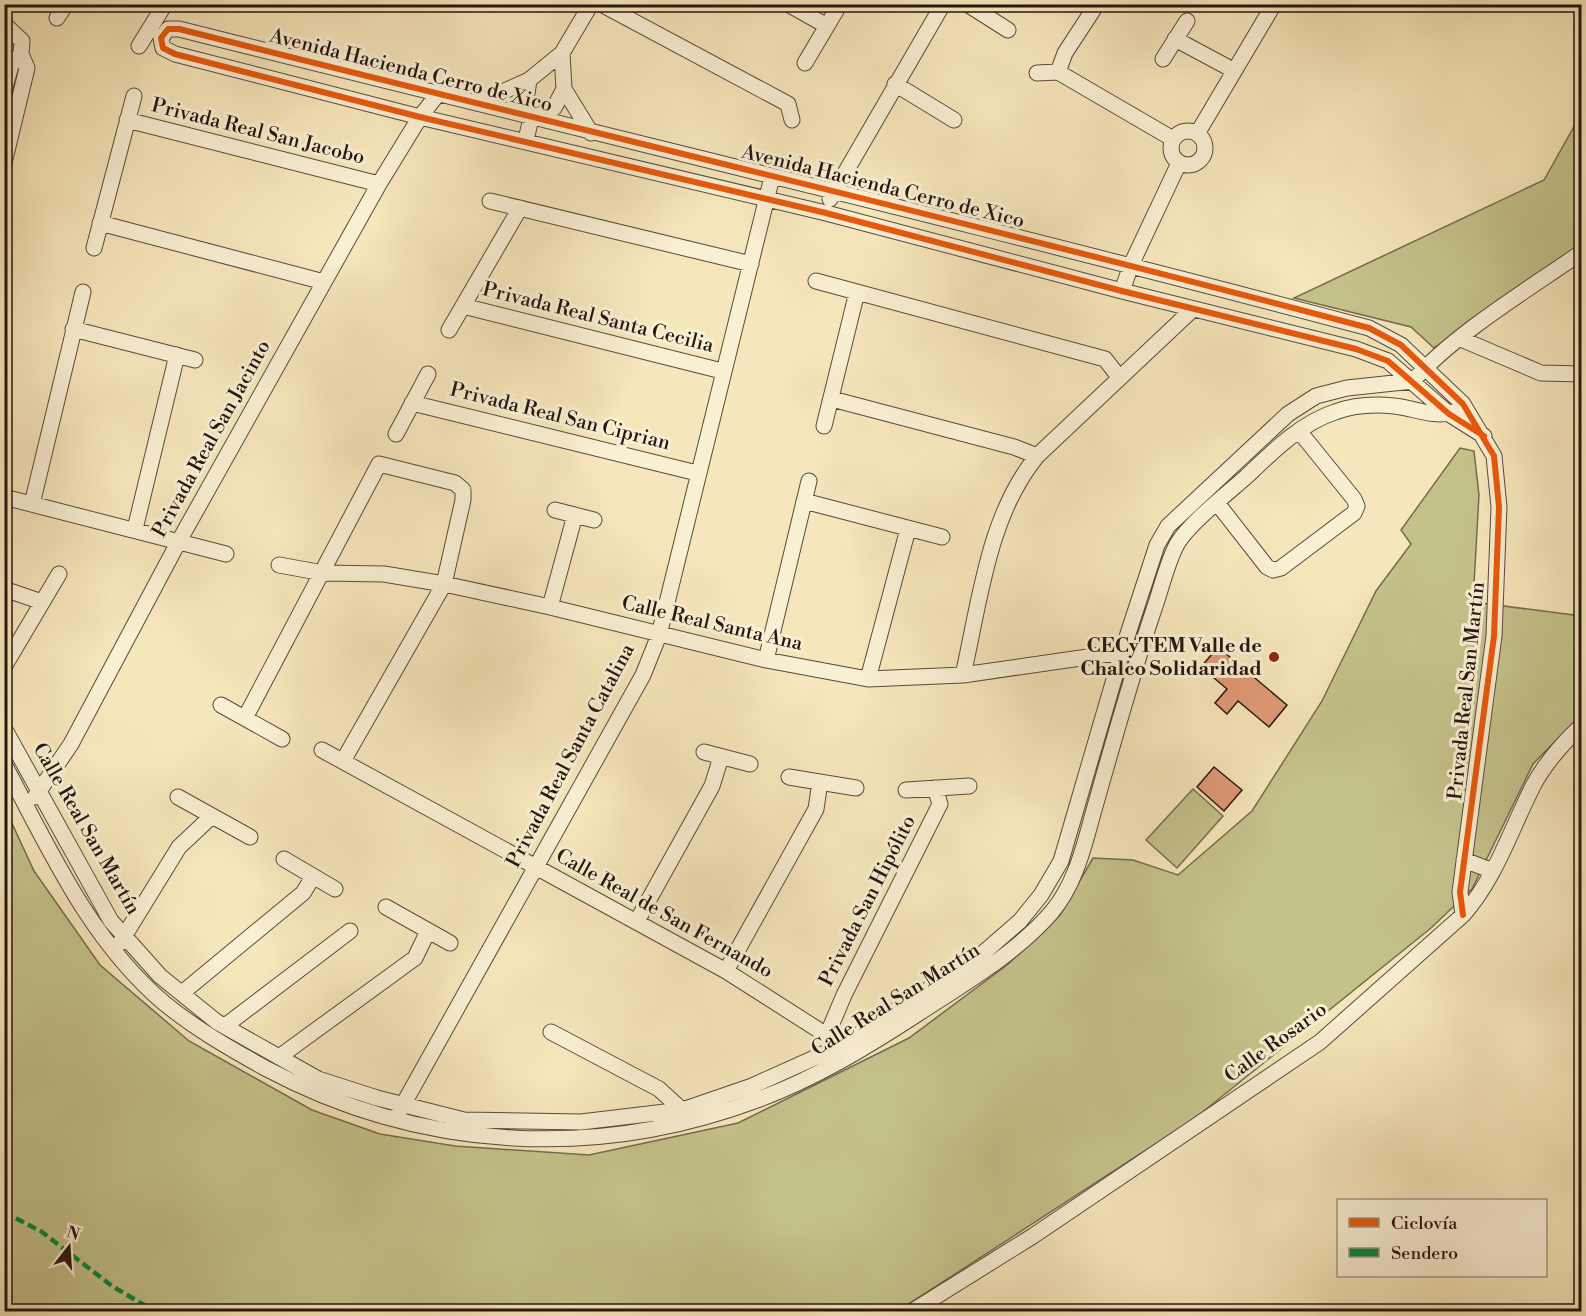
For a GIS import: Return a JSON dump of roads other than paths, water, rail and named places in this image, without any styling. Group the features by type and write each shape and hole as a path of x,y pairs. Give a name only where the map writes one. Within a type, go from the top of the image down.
{"street":[{"path":"57,18 66,4"},
{"path":"139,46 165,4"},
{"path":"478,103 529,80 562,53 591,4"},
{"path":"601,4 788,104 792,120"},
{"path":"788,4 827,27"},
{"path":"805,63 840,4"},
{"path":"826,213 832,192 943,4"},
{"path":"967,4 1008,30"},
{"path":"1058,72 1065,53 1097,4"},
{"path":"1197,134 1274,4"},
{"path":"1163,59 1187,21"},
{"path":"4,24 22,41 21,54 27,68 4,163"},
{"name":"Avenida Hacienda Cerro de Xico","path":"1413,381 1388,361 1356,349 1122,291 826,213 526,140 420,117 175,54 163,48 161,38 168,29 179,29 591,133 1131,265 1369,328 1401,345 1426,367"},
{"path":"1175,39 1233,70"},
{"path":"562,53 564,89 591,133"},
{"path":"4,91 11,64 21,54"},
{"path":"1037,73 1058,72 1173,139"},
{"path":"526,140 531,118 525,106 529,80"},
{"path":"895,84 954,120"},
{"path":"531,118 554,108 564,89"},
{"name":"Privada Real San Jacinto","path":"27,807 71,744 179,541 379,184 420,117 438,94"},
{"name":"Privada Real San Jacobo","path":"94,248 134,96"},
{"name":"Privada Real San Jacobo","path":"127,120 379,184"},
{"path":"1184,132 1197,134 1205,144 1203,157 1192,165 1179,163 1172,152 1173,139 1184,132"},
{"path":"1122,291 1131,265 1179,163"},
{"name":"Privada Real Santa Catalina","path":"395,1120 643,675 659,635 722,371 772,177"},
{"path":"490,201 751,264"},
{"name":"Privada Real Santa Cecilia","path":"449,330 520,208"},
{"path":"100,223 324,282"},
{"path":"1484,436 1449,414 1413,381 1426,367 1461,339 1581,252"},
{"path":"816,281 1105,359 1119,377"},
{"path":"32,504 82,292"},
{"path":"825,426 857,292"},
{"name":"Privada Real Santa Cecilia","path":"463,306 722,371"},
{"path":"963,675 1000,518 1023,474 1037,456 1193,309"},
{"path":"73,328 195,360"},
{"path":"1461,339 1541,373 1581,374"},
{"path":"135,530 177,355"},
{"name":"Privada Real San Martín","path":"1426,367 1463,404 1484,436 1494,456 1499,507 1494,636 1460,892 1463,915"},
{"path":"396,434 428,374"},
{"name":"Calle Real San Martín","path":"4,728 111,921 160,976 225,1026 318,1079 464,1120 581,1122 682,1110 849,1049 981,956 1020,921 1041,896 1060,861 1122,652 1157,545 1168,526 1279,422 1316,396 1347,388 1413,381"},
{"path":"832,399 1014,447 1037,456"},
{"name":"Privada Real San Ciprian","path":"412,403 697,473"},
{"path":"1449,414 1463,404"},
{"name":"Calle Real San Martín","path":"4,764 86,916 113,952 161,1000 205,1035 312,1093 395,1120 461,1133 520,1139 584,1139 638,1132 687,1122 758,1100 1006,956 1053,911 1076,873 1139,655 1178,541 1217,503 1299,431 1332,412 1362,405 1394,406 1440,415 1449,414"},
{"path":"1217,503 1267,567 1273,570 1281,568 1354,513 1357,506 1299,431"},
{"path":"245,718 379,464 455,483 464,490 444,584 343,761"},
{"path":"766,660 809,481"},
{"path":"4,497 226,554"},
{"path":"804,501 942,537"},
{"path":"555,510 594,520"},
{"path":"550,607 575,515"},
{"path":"868,679 908,529"},
{"name":"Calle Real Santa Ana","path":"279,566 323,573 384,574 444,584 550,607 766,660 868,679 963,675 1122,652 1139,655"},
{"path":"4,667 59,574"},
{"path":"4,589 42,602"},
{"path":"221,705 282,739"},
{"name":"Calle Rosario","path":"911,1311 1033,1236 1320,1042 1463,915 1479,897 1534,784 1563,744 1581,725"},
{"name":"Calle Real de San Fernando","path":"322,750 726,970 828,1033 849,1049"},
{"path":"704,752 750,764"},
{"path":"637,921 712,786 721,757"},
{"path":"789,777 856,788"},
{"path":"726,970 816,809 820,782"},
{"path":"906,790 969,786"},
{"name":"Privada San Hipólito","path":"828,1033 844,995 940,804 935,788"},
{"path":"178,797 250,837"},
{"path":"113,952 179,846 213,816"},
{"path":"284,859 335,889"},
{"path":"1464,860 1493,871"},
{"path":"182,993 303,892 313,877"},
{"path":"386,907 450,943"},
{"path":"225,1026 350,931"},
{"path":"279,1057 415,958 428,931"},
{"path":"551,1032 658,1089 682,1110"}],"place":[{"name":"CECyTEM Valle de Chalco Solidaridad","path":"1274,657"}]}
